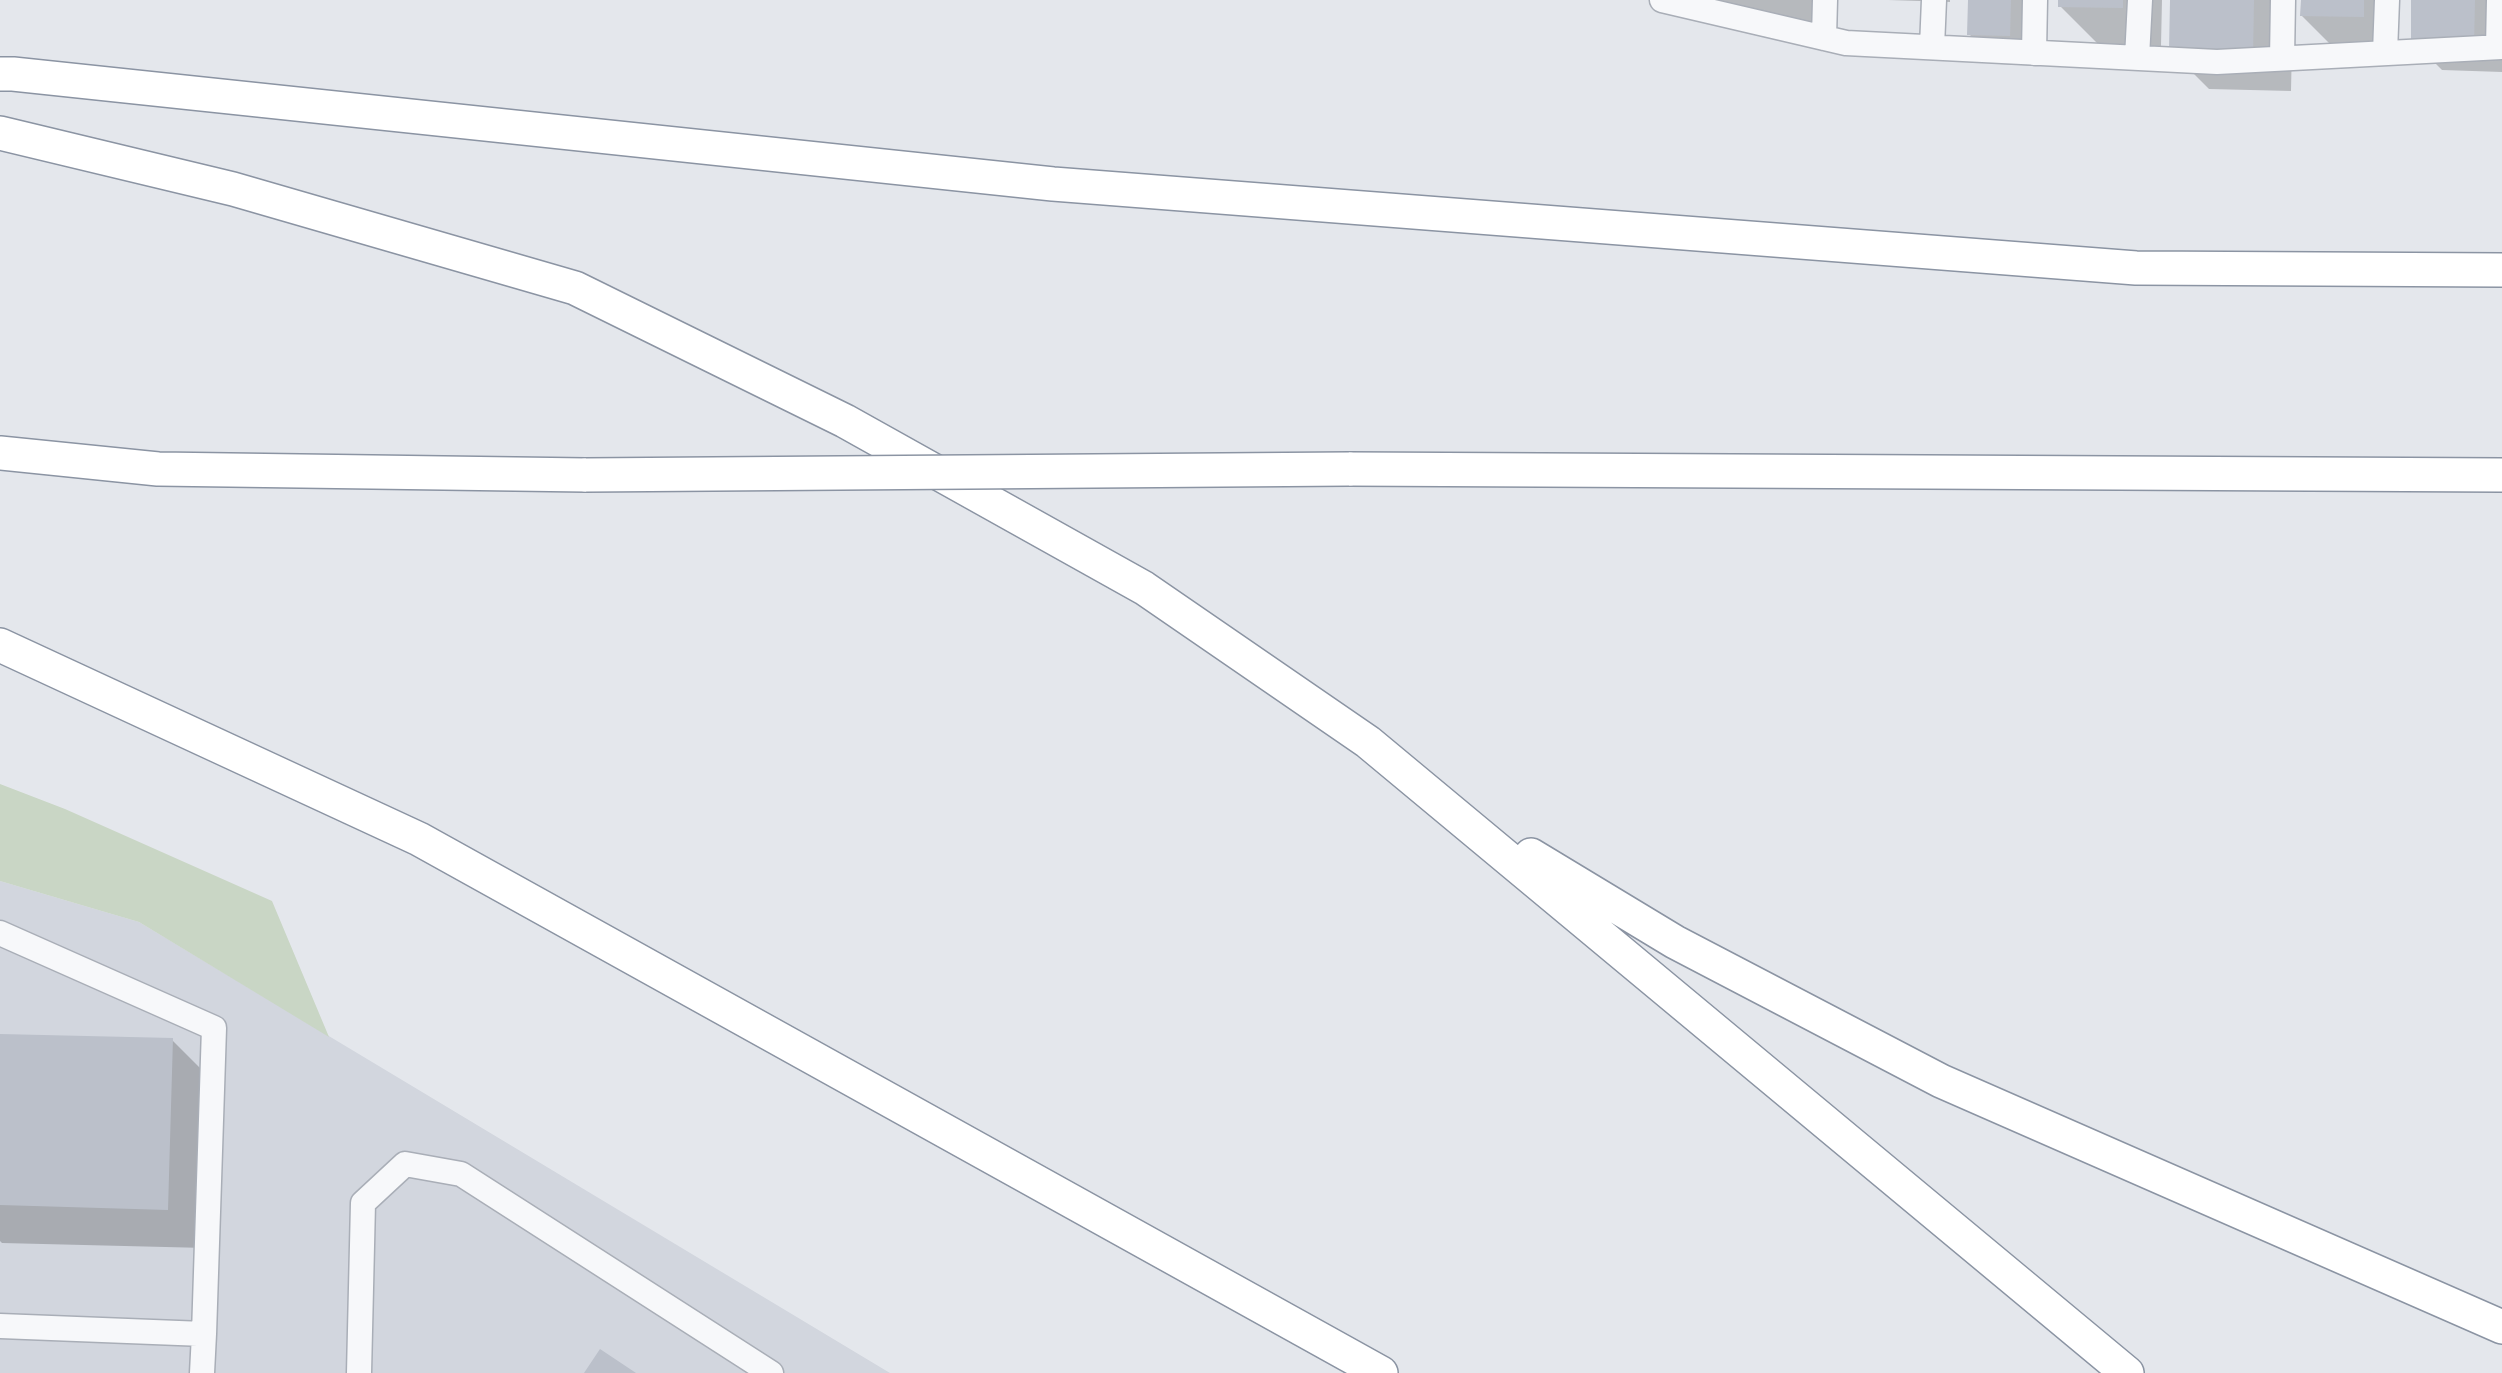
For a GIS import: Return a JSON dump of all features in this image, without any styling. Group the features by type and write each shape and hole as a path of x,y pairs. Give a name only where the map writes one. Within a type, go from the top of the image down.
{"highway":[{"path":"0,74 1053,184 2136,268 2502,270"},
{"path":"0,133 233,189 575,288 845,421 1134,582 1522,850 1675,942 1931,1075 2502,1327"},
{"path":"0,453 158,469 586,475 1349,469 2502,475"},
{"path":"0,645 419,839 1381,1373"},
{"path":"1368,742 2127,1373"},
{"path":"1234,1291 1359,1373"}],"lane":[{"path":"1664,0 1846,43 2217,62 2500,47 2499,0"},
{"path":"1824,38 1825,0"},
{"path":"1932,47 1934,0"},
{"path":"2034,52 2035,0"},
{"path":"2138,58 2140,0"},
{"path":"2282,58 2283,0"},
{"path":"2385,53 2387,0"},
{"path":"0,933 214,1028 202,1373"},
{"path":"359,1373 363,1203 405,1164 461,1174 771,1373"},
{"path":"0,1326 204,1334"}],"shaded area":[{"path":"0,881 139,922 890,1373 0,1373"}],"green space":[{"path":"0,784 65,809 272,901 329,1037 139,922 0,881"}],"building":[{"path":"1968,0 2011,0 2010,36 1967,35"},
{"path":"2058,0 2123,0 2123,8 2058,7"},
{"path":"2170,0 2254,0 2253,53 2169,51"},
{"path":"2301,0 2364,0 2364,17 2300,16"},
{"path":"2411,0 2475,0 2474,42 2411,40"},
{"path":"0,1034 173,1038 168,1210 0,1205"},
{"path":"600,1349 636,1373 584,1373"}]}
